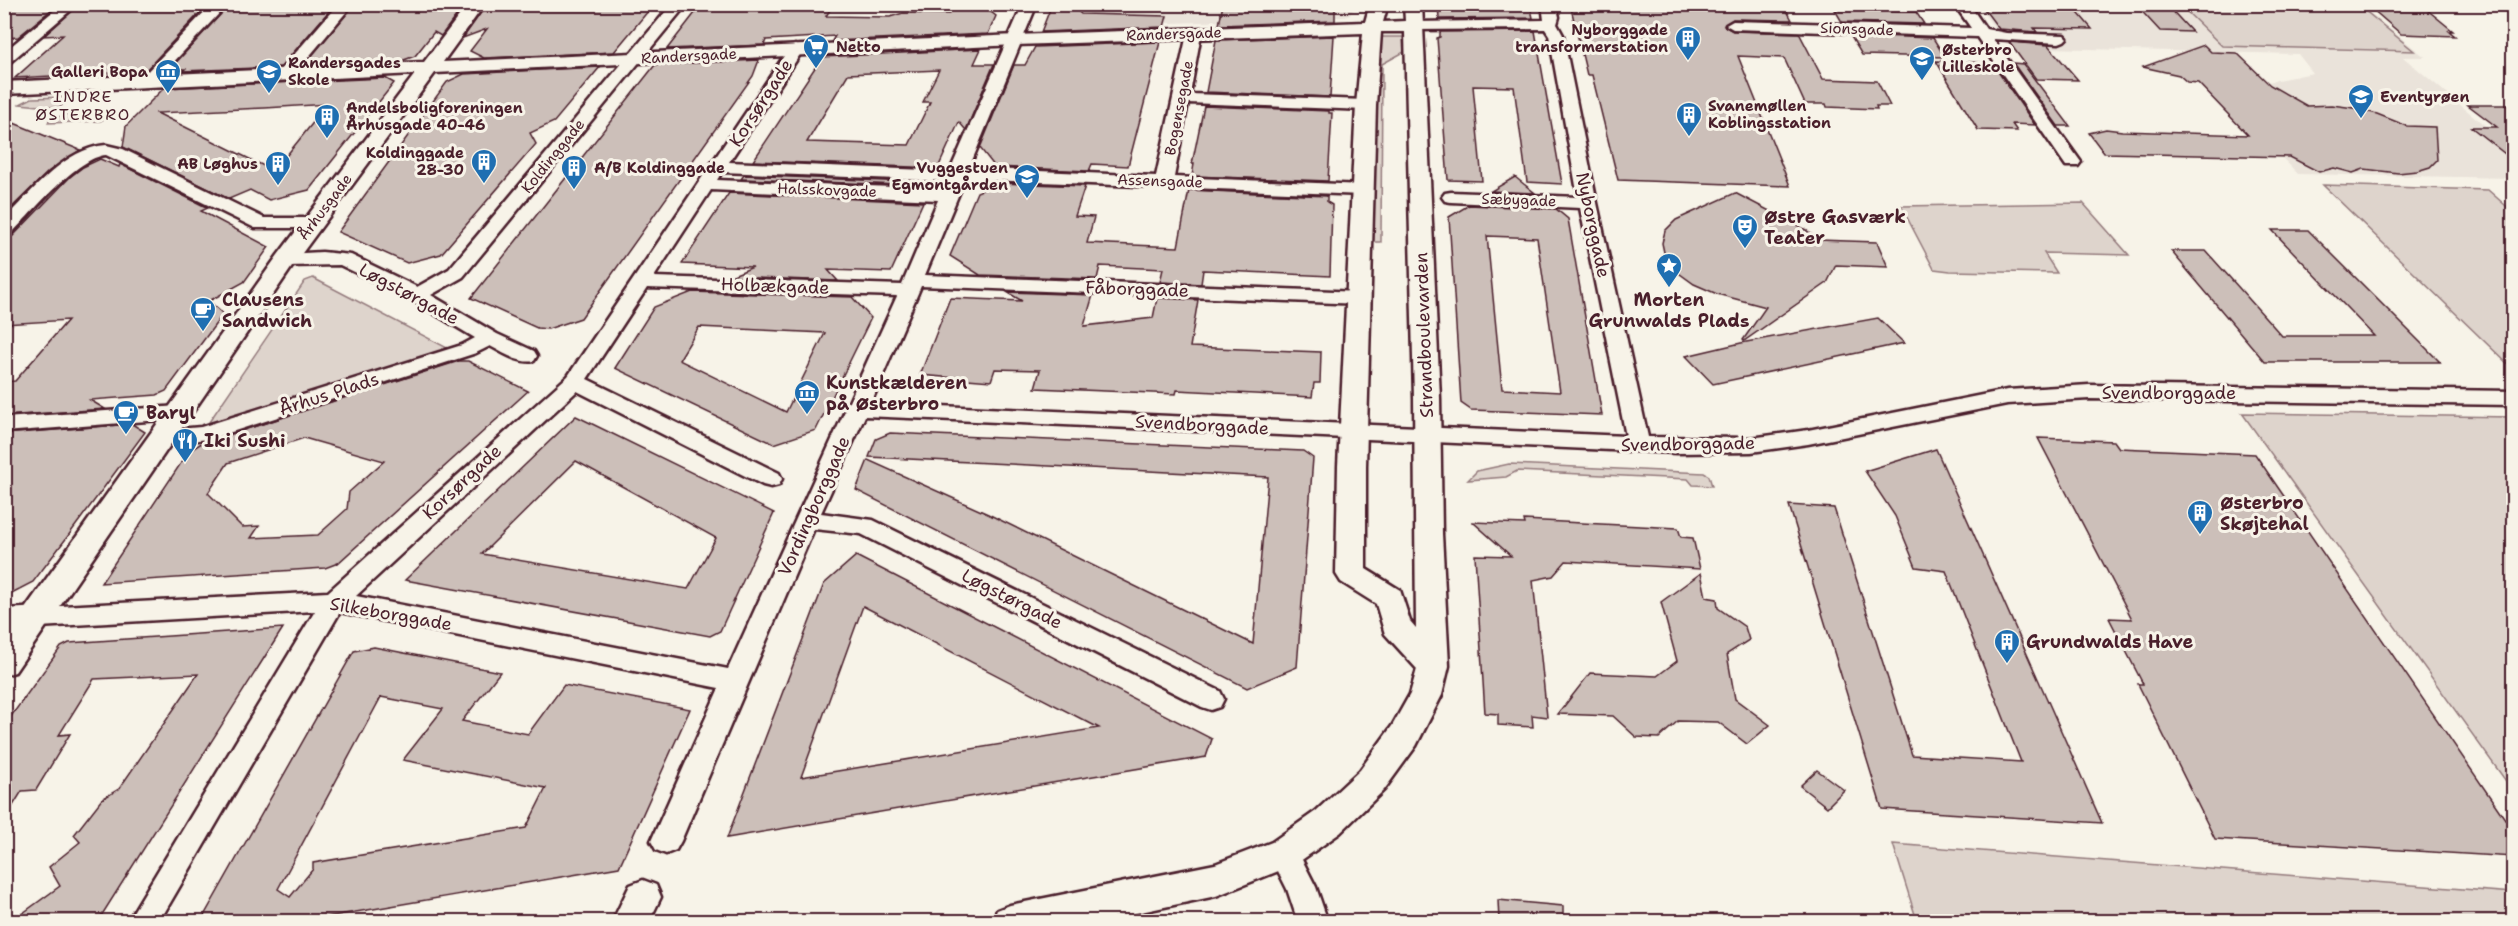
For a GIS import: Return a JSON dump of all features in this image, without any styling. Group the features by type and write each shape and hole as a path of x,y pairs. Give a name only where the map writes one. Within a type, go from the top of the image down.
{"street":[{"path":"4,60 70,4"},
{"path":"147,81 221,4"},
{"path":"285,75 346,4"},
{"name":"Århusgade","path":"4,663 286,260 477,4"},
{"name":"Koldinggade","path":"417,295 456,273 632,58 680,4"},
{"name":"Vordingborggade","path":"666,841 806,520 858,409 1030,4"},
{"name":"Nyborggade","path":"1549,4 1552,18 1550,24 1556,35 1639,446"},
{"path":"1961,4 2007,73 2072,162"},
{"path":"1376,15 1366,105 1353,432 1351,574 1389,598 1396,626 1433,666"},
{"name":"Randersgade","path":"4,88 795,50 1194,34 1376,15 1414,15"},
{"path":"1414,15 1550,24"},
{"name":"Strandboulevarden","path":"1010,921 1216,880 1284,853 1328,822 1372,780 1404,736 1425,694 1433,666 1414,15"},
{"name":"Sionsgade","path":"1732,25 1982,33 2006,37 2059,38"},
{"name":"Bogensegade","path":"1164,181 1194,34"},
{"name":"Korsørgade","path":"142,921 334,601 574,381 795,50"},
{"path":"1181,98 1366,105"},
{"path":"4,230 74,162 95,152 111,150 261,224 313,223"},
{"name":"Halsskovgade","path":"719,167 957,175"},
{"name":"Assensgade","path":"957,175 1363,190"},
{"name":"Halsskovgade","path":"706,185 949,195"},
{"name":"Sæbygade","path":"1451,197 1588,202"},
{"name":"Løgstørgade","path":"286,260 344,259 417,295 490,338 526,356"},
{"name":"Holbækgade","path":"640,282 911,285"},
{"name":"Fåborggade","path":"911,285 1360,298"},
{"name":"Århus Plads","path":"164,436 202,434 469,349 490,338"},
{"path":"574,381 771,479"},
{"name":"Svendborggade","path":"858,409 1427,434 1639,446 1761,443 1919,416 2007,397 2089,393 2212,392 2514,398"},
{"path":"4,425 179,413"},
{"name":"Løgstørgade","path":"806,520 865,526 1211,699"},
{"name":"Silkeborggade","path":"4,620 334,601 736,681"},
{"path":"1284,853 1301,887 1313,921"}],"shaded area":[{"path":"1092,5 1356,5 1350,15 1345,17 1084,26"},
{"path":"1977,5 2360,5 2425,57 2403,57 2513,149 2513,178 2298,174 2218,92 2313,73 2298,54 2009,47"},
{"path":"2180,5 2358,5 2414,51 2222,46"},
{"path":"1379,37 1403,37 1404,52 1382,64 1381,242 1373,242 1375,80"},
{"path":"65,97 68,100 59,108 20,104 32,98"},
{"path":"113,111 112,115 100,121 48,123 49,120 71,113"},
{"path":"2323,185 2488,190 2513,212 2513,369"},
{"path":"2083,203 2129,255 2044,253 2057,273 1934,269 1901,206"},
{"path":"313,278 453,351 205,428 305,281"},
{"path":"2242,413 2513,417 2513,791"},
{"path":"1509,464 1704,473 1709,476 1712,486 1693,485 1688,479 1517,471 1506,477 1468,480 1477,471"},
{"path":"1893,844 2513,893 2513,921 1917,921"}],"building":[{"path":"4,4 58,4 18,37 4,38"},
{"path":"80,4 208,4 145,71 15,78 63,35 44,36"},
{"path":"230,4 335,4 281,67 182,71 185,69 170,69"},
{"path":"355,4 465,4 441,36 434,32 415,56 401,61 304,65"},
{"path":"487,4 654,4 614,52 484,58 470,51 487,29 463,38"},
{"path":"702,4 834,4 826,16 890,17 903,13 949,14 954,4 994,4 991,12 996,16 988,34 832,41 835,36 766,40 764,45 667,49"},
{"path":"1052,4 1082,4 1079,12 1081,14 1167,16 1164,27 1041,32"},
{"path":"1223,4 1335,4 1335,21 1219,25"},
{"path":"1438,4 1530,4 1533,18 1439,19"},
{"path":"1570,4 1684,4 1786,9 1792,20 1733,19 1724,26 1733,31 1799,33 1823,79 1877,81 1890,106 1876,106 1877,109 1805,104 1784,58 1738,56 1790,186 1618,180 1592,75 1587,75"},
{"path":"2135,4 2166,4 2192,32 2160,31"},
{"path":"2381,4 2420,4 2453,31 2449,31 2455,36 2401,34 2371,8 2385,8"},
{"path":"1981,5 2073,7 2092,29 2034,28 2037,32 1999,29"},
{"path":"1835,10 1916,12 1924,24 1842,22"},
{"path":"1535,31 1562,184 1527,182 1514,87 1473,86 1482,181 1448,180 1437,38 1440,37 1440,32"},
{"path":"1850,35 1933,38 1945,57 1862,55"},
{"path":"1334,36 1330,97 1206,92 1216,40"},
{"path":"1160,42 1128,166 1092,164 1089,171 995,167 980,148 1014,65 1025,65 1035,47"},
{"path":"2009,42 2048,45 2078,80 2036,79"},
{"path":"2204,45 2211,52 2237,53 2270,85 2307,106 2332,105 2354,108 2407,126 2435,127 2437,160 2430,167 2417,171 2398,173 2364,169 2353,173 2334,168 2319,172 2290,157 2104,153 2089,133 2106,129 2248,135 2198,83 2187,82 2179,75 2143,67"},
{"path":"981,49 974,64 994,64 966,130 959,122 938,168 753,161 822,57","holes":["939,70 923,102 930,102 909,145 807,142 848,74"]},
{"path":"759,60 753,76 581,318 548,329 537,328 471,298 655,65"},
{"path":"1936,61 1992,63 2035,125 2012,124 2017,131 1978,130"},
{"path":"2013,63 2023,64 2070,126 2058,126"},
{"path":"600,67 554,122 530,133 536,144 441,254 407,263 338,232 447,82 464,74"},
{"path":"385,78 394,83 309,190 269,200 250,190 229,199 123,147 126,126 164,88","holes":["328,104 274,171 157,113"]},
{"path":"2468,105 2514,105 2514,161 2471,127 2497,127"},
{"path":"1204,106 1329,111 1332,113 1328,181 1192,176 1194,164 1192,164"},
{"path":"4,119 80,150 49,171 4,215"},
{"path":"100,159 119,167 120,164 208,208 201,211 269,247 244,282 209,301 223,314 166,391 157,395 90,400 105,409 4,416 4,382 15,381 68,320 4,324 4,237 13,236 70,177 83,167"},
{"path":"744,175 931,183 929,186 741,179"},
{"path":"1515,177 1535,193 1491,191"},
{"path":"999,183 1085,186 1075,216 1094,217 1087,243 1178,247 1189,190 1327,196 1327,202 1332,205 1330,276 1203,270 1201,284 1160,282 1163,269 1100,266 1097,279 980,275 950,256 977,192"},
{"path":"729,193 923,202 891,272 828,270 838,281 728,277 753,267 682,264"},
{"name":"Østre Gasværk Teater","path":"1735,193 1806,230 1818,240 1877,242 1888,267 1836,265 1827,283 1744,341 1766,307 1717,294 1694,284 1676,271 1665,257 1662,243 1665,231 1676,220"},
{"path":"1469,205 1556,209 1568,219 1602,415 1471,410 1461,403 1449,217","holes":["1487,236 1537,238 1560,392 1502,389"]},
{"path":"2272,230 2308,230 2440,362 2265,362 2171,251 2206,251 2282,336 2374,336"},
{"path":"692,292 852,297 871,318 816,430 774,444 615,368 654,307","holes":["699,327 825,333 786,412 679,360"]},
{"path":"1007,292 1093,295 1084,326 1153,318 1157,298 1198,300 1190,347 1321,352 1320,383 1314,383 1312,397 1177,390 1176,394 1035,388 1040,370 995,369 991,381 920,375 950,298 1022,301"},
{"path":"1878,318 1904,343 1713,384 1686,356 1741,343"},
{"path":"459,361 468,361 528,391 338,563 325,568 101,583 189,451 200,444","holes":["304,438 384,461 349,492 347,509 318,535 251,538 259,526 242,527 208,493 228,463"]},
{"path":"576,416 774,513 720,631 710,636 405,580","holes":["576,461 716,538 688,589 482,554"]},
{"path":"132,424 145,432 33,582 4,597 4,434"},
{"path":"890,433 1303,451 1313,458 1297,667 1247,688 856,490 868,460 988,514 1253,644 1268,477 869,457 876,439"},
{"path":"2038,438 2114,441 2119,448 2255,454 2514,832 2514,857 2215,839 2138,684 2143,684 2109,618 2132,619"},
{"name":"Grundwalds Have","path":"1936,449 2102,823 1882,809 1789,505 1834,508 1912,755 2021,762 1946,571 1916,567 1895,516 1865,471"},
{"path":"1524,520 1678,528 1681,537 1693,538 1700,569 1566,561 1553,576 1533,580 1547,717 1532,715 1533,727 1498,725 1498,714 1485,713 1475,555 1511,556 1473,522 1525,524"},
{"path":"856,556 1212,739 1206,757 727,838 824,584","holes":["863,606 1099,728 801,777"]},
{"path":"1701,573 1706,597 1717,599 1718,608 1745,627 1749,640 1727,654 1735,699 1770,725 1747,744 1718,722 1678,721 1659,738 1636,737 1613,716 1558,714 1590,673 1657,676 1677,661 1661,602"},
{"path":"283,628 98,921 12,921 60,886 49,867 80,842 74,835 102,799 119,789 198,674 94,679 59,735 70,734 36,790 22,791 4,820 4,726 61,647 69,643"},
{"path":"374,647 500,672 462,721 528,734 564,685 690,709 619,867 303,921 201,921 354,651","holes":["381,697 443,709 403,760 546,788 526,828 313,863 313,869 290,897 278,889"]},
{"path":"1817,770 1844,790 1827,807 1800,786"},
{"path":"1498,900 1563,906 1563,921 1499,921"}],"place":[{"name":"Nyborggade transformerstation","path":"1688,62"},
{"name":"Netto","path":"816,70"},
{"name":"Østerbro Lilleskole","path":"1922,82"},
{"name":"Galleri Bopa","path":"168,95"},
{"name":"Randersgades Skole","path":"269,95"},
{"name":"Eventyrøen","path":"2361,120"},
{"name":"Svanemøllen Koblingsstation","path":"1689,138"},
{"name":"Andelsboligforeningen Århusgade 40-46","path":"327,140"},
{"name":"Koldinggade 28-30","path":"484,185"},
{"name":"AB Løghus","path":"278,187"},
{"name":"A/B Koldinggade","path":"574,191"},
{"name":"Vuggestuen Egmontgården","path":"1027,200"},
{"name":"Østre Gasværk Teater","path":"1745,250"},
{"name":"Morten Grunwalds Plads","path":"1669,289"},
{"name":"Clausens Sandwich","path":"203,333"},
{"name":"Kunstkælderen på Østerbro","path":"807,416"},
{"name":"Baryl","path":"126,436"},
{"name":"Iki Sushi","path":"185,464"},
{"name":"Østerbro Skøjtehal","path":"2200,536"},
{"name":"Grundwalds Have","path":"2007,665"}],"district":[{"name":"INDRE ØSTERBRO","path":"83,105"}]}
